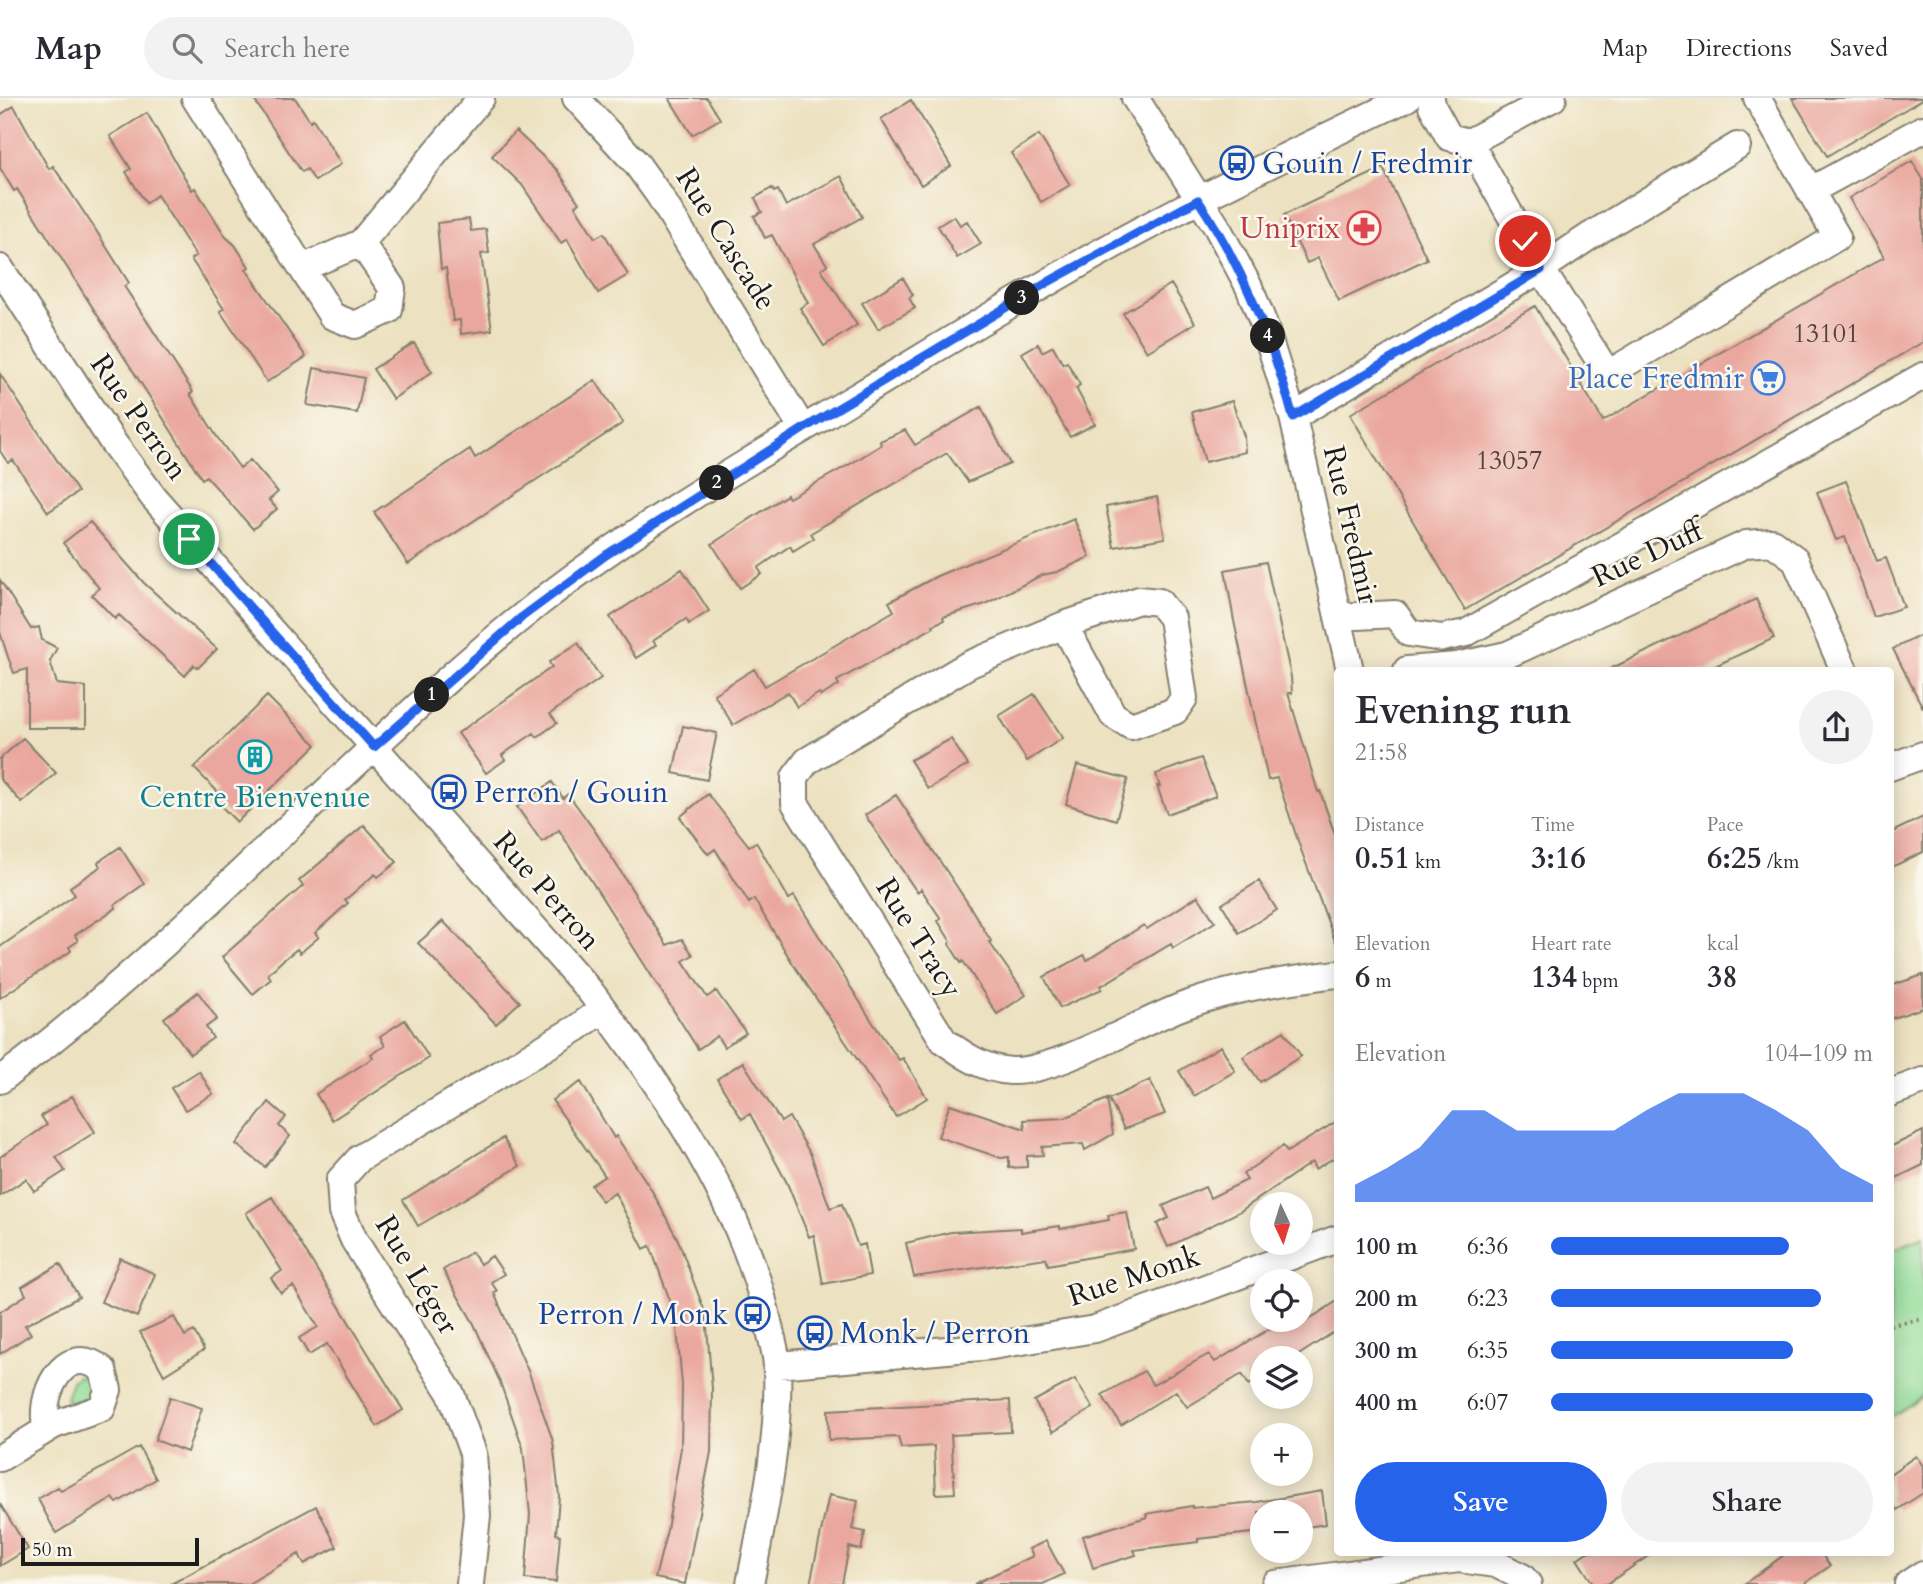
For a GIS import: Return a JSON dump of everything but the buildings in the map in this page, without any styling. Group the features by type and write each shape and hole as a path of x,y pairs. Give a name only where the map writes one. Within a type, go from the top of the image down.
{"street":[{"path":"195,98 332,316 355,326 389,310 392,288 361,243"},
{"path":"302,268 361,243 481,98"},
{"name":"Rue Cascade","path":"576,98 629,156 659,195 803,429"},
{"name":"Rue Fredmir","path":"1135,98 1221,234 1252,295 1281,372 1293,417 1349,667"},
{"path":"0,1080 134,971 374,747 559,587 803,429 1050,281 1198,200 1407,98"},
{"path":"1431,98 1432,106 1449,137 1469,142 1553,98"},
{"path":"1469,142 1541,270 1608,374 1837,237 1757,98"},
{"path":"1810,191 1923,129"},
{"path":"1293,417 1541,270 1590,236 1737,146"},
{"name":"Rue Perron","path":"0,268 112,441 154,498 603,1009 651,1077 731,1211 760,1284 778,1365 776,1445 750,1584"},
{"path":"1338,617 1395,614 1409,633 1442,638 1466,633 1923,376"},
{"name":"Rue Duff","path":"1444,667 1507,655 1746,544 1772,542 1795,559 1843,667"},
{"name":"Rue Tracy","path":"1064,625 1113,715 1131,726 1175,711 1184,698 1171,618 1159,602 1139,600 1064,625 968,665 807,761 795,777 795,803 944,1041 975,1063 1013,1071 1058,1061 1185,1005 1250,986 1334,974"},
{"path":"1894,766 1923,755"},
{"name":"Rue Léger","path":"470,1584 477,1515 473,1453 451,1394 354,1240 342,1212 340,1180 360,1157 577,1028 603,1009"},
{"path":"1894,1091 1923,1080"},
{"name":"Rue Monk","path":"778,1365 992,1346 1095,1329 1334,1240"},
{"path":"0,1458 47,1428"},
{"path":"1275,1584 1459,1559 1503,1558 1528,1584"},
{"path":"1908,1584 1923,1574"}],"path":[{"path":"1894,1324 1923,1319"}],"green space":[{"path":"1923,1237 1923,1396 1894,1415 1894,1249"},
{"path":"78,1376 89,1378 93,1392 87,1398 70,1403 66,1399 72,1381"}],"place":[{"name":"Gouin / Fredmir","path":"1237,163"},
{"name":"Uniprix","path":"1364,228"},
{"name":"Place Fredmir","path":"1768,378"},
{"name":"Centre Bienvenue","path":"255,757"},
{"name":"Perron / Gouin","path":"449,792"},
{"name":"Perron / Monk","path":"753,1314"},
{"name":"Monk / Perron","path":"815,1333"}],"route":[{"path":"189,539 374,747 522,617 559,587 606,555 803,429 1050,281 1198,200 1217,227 1249,287 1281,372 1293,417 1541,270 1525,241"}]}
